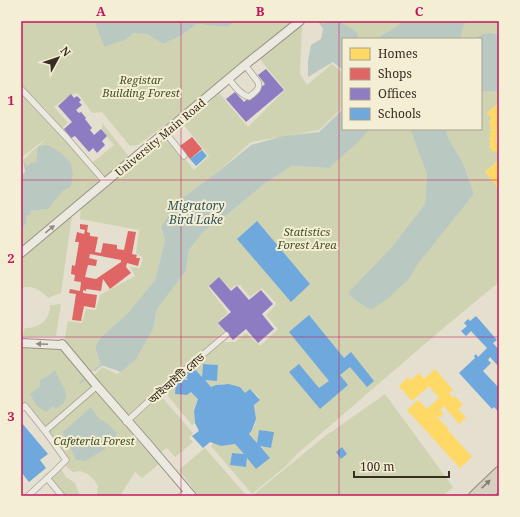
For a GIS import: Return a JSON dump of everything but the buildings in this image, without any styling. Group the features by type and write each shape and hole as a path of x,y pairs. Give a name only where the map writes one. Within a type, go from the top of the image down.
{"highway":[{"path":"474,496 499,472"},
{"path":"487,496 499,484"}],"street":[{"name":"University Main Road","path":"21,253 228,79 300,21"},
{"path":"228,79 241,93 249,97 259,88 260,85 246,65"},
{"path":"21,89 68,137 106,183"},
{"path":"165,132 184,156"},
{"name":"আইআইটি রোড","path":"127,422 161,390 226,335"},
{"path":"21,343 61,344 187,494"},
{"path":"46,431 97,387"},
{"path":"21,409 25,406 46,431 66,460 28,496"},
{"path":"127,422 187,494"},
{"path":"47,478 62,496"}],"green space":[{"name":"Registar Building Forest","path":"28,21 89,21 95,23 104,47 132,33 147,34 163,44 182,35 197,24 227,27 236,21 298,21 245,65 138,145 130,146 102,112 92,113 78,93 70,95 54,107 68,123 61,129 48,112 21,85 21,23"},
{"path":"336,21 401,21 397,26 378,38 359,38 357,32"},
{"path":"467,21 499,21 499,34 489,33 482,34 476,38 460,38"},
{"path":"302,23 300,74 307,85 332,64 342,72 342,108 319,130 251,142 218,172 178,201 161,227 165,240 155,280 128,313 100,338 95,347 101,365 90,374 64,343 68,321 82,323 86,309 96,310 100,295 135,276 130,267 140,268 143,258 136,253 139,230 80,219 81,205 165,136 194,170 209,156 183,124 204,108 219,93 248,127 285,90 259,58"},
{"path":"21,89 90,164 101,186 21,253 21,234 22,228 26,224 27,215 30,211 48,209 63,191 71,187 73,175 36,163 27,166 23,160 49,136 21,158"},
{"name":"Statistics Forest Area","path":"482,91 499,92 499,103 487,113 492,118 489,121 492,128 490,130 492,132 489,139 491,141 489,143 491,145 489,147 493,151 499,151 499,162 498,161 485,172 499,189 499,282 422,346 252,494 211,446 213,443 221,446 235,444 244,454 232,453 231,465 246,467 247,458 256,469 270,458 260,446 271,448 273,432 259,430 257,443 249,434 255,423 256,416 254,404 260,400 258,396 250,389 245,393 237,386 229,384 211,387 205,380 217,381 218,365 203,364 202,377 193,367 224,342 235,342 246,333 260,346 278,329 266,315 276,303 262,288 250,297 240,285 234,286 231,289 219,277 208,287 228,313 218,323 224,331 128,416 93,377 102,367 117,374 121,372 153,329 157,309 186,271 189,250 203,232 233,210 264,184 292,166 329,168 369,130 410,130 427,174 425,204 391,248 409,279 418,264 474,194 463,163 448,138 446,130 482,130"},
{"path":"102,123 130,158 105,178 92,163 114,145 102,130"},
{"path":"72,215 61,293 48,298 36,289 29,287 21,288 21,258"},
{"path":"61,304 56,336 22,336 25,328 40,325 46,319 50,310 50,305"},
{"path":"21,343 60,345 160,463 142,478 135,472 120,496 97,496 98,487 95,481 88,474 80,471 73,472 70,470 63,463 66,460 25,406 21,409"},
{"path":"182,372 188,380 176,379 175,394 187,395 191,392 198,399 194,411 195,423 192,425 162,389"},
{"path":"385,394 453,487 443,496 252,496 330,432"},
{"path":"161,396 193,433 189,438 193,442 175,457 167,448 161,452 133,419"},
{"path":"205,448 246,495 245,496 199,496 179,470"},
{"name":"Cafeteria Forest","path":"60,467 66,477 75,483 80,496 63,496 49,477"}],"water":[{"path":"89,21 236,21 227,27 197,24 182,35 163,44 147,34 132,33 127,39 104,47 95,23"},
{"path":"318,21 321,21 323,24 336,21 357,32 359,38 342,38 342,69 333,62 308,77 308,61 311,45 321,39 323,29"},
{"path":"401,21 467,21 460,38 378,38 397,26"},
{"path":"482,34 499,34 499,92 482,91 482,38 476,38"},
{"name":"Migratory Bird Lake","path":"342,110 342,130 369,130 329,168 292,166 264,184 233,210 203,232 189,250 186,271 157,309 153,329 136,359 121,372 101,365 95,347 100,338 128,313 155,280 165,240 161,227 178,201 218,172 251,145 283,136 319,132"},
{"path":"410,130 446,130 448,138 463,163 474,194 418,264 409,279 386,300 371,310 355,300 348,293 391,248 425,204 427,174"},
{"path":"45,145 50,146 62,154 71,163 73,175 71,187 63,191 48,209 30,211 31,215 27,215 26,224 22,228 21,234 21,176 25,172 23,160 27,166 36,162 38,147"},
{"path":"55,370 65,390 66,396 64,403 56,409 53,406 46,412 36,405 30,394 40,386 40,380"},
{"path":"91,407 99,419 107,423 117,434 104,450 85,461 76,460 63,432"}],"waterway":[{"path":"95,370 101,365"},
{"path":"80,383 85,379"}]}
